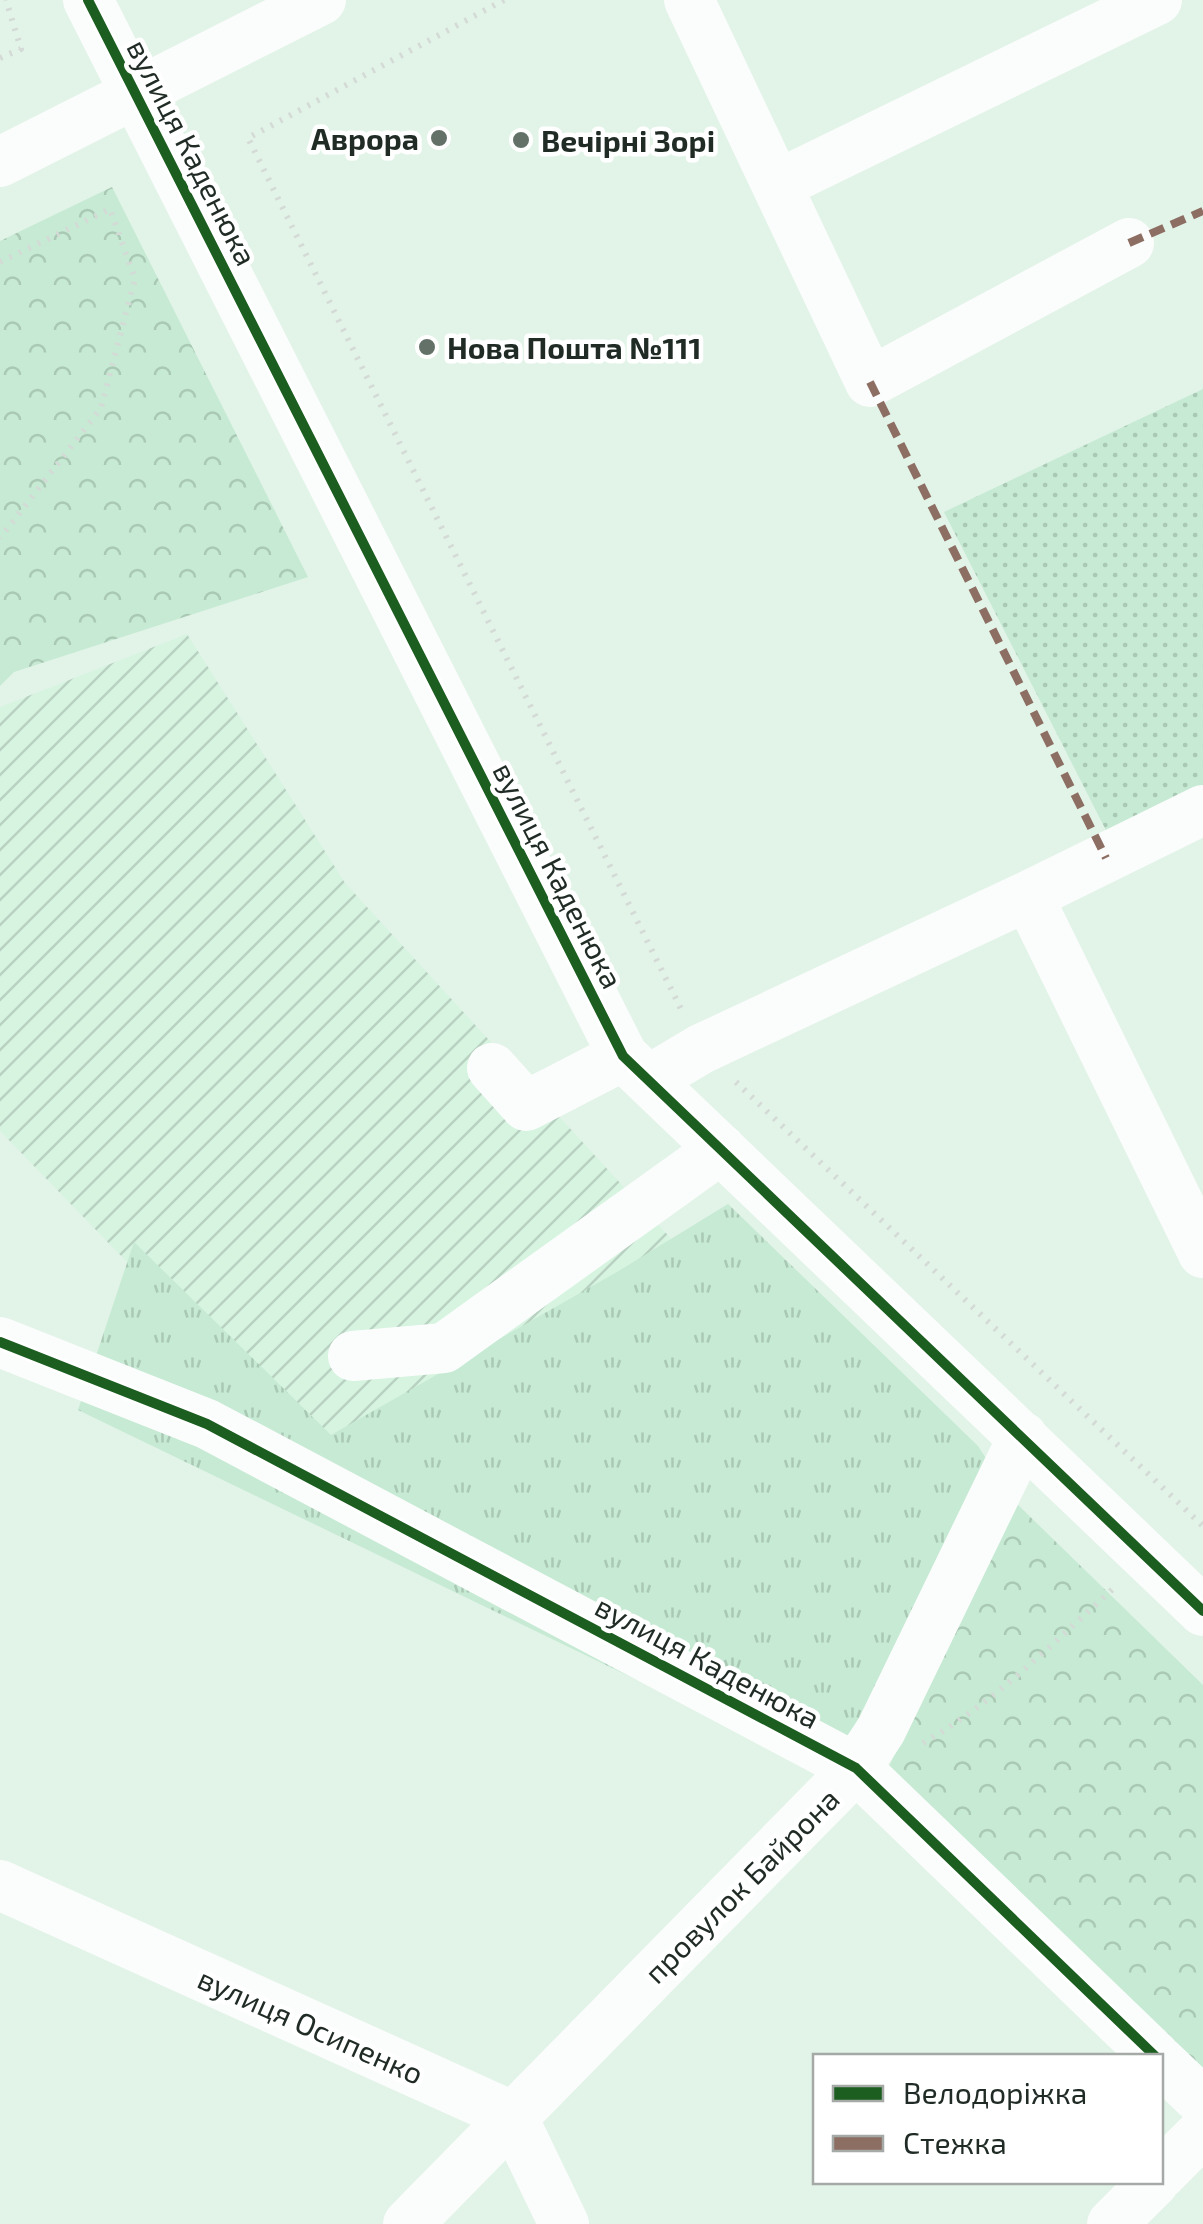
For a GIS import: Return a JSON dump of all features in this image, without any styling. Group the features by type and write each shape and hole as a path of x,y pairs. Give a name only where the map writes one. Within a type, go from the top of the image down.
{"street":[{"name":"вулиця Каденюка","path":"88,0 636,1068 1183,1583"},
{"path":"0,162 321,0"},
{"path":"689,0 870,382 1129,242"},
{"path":"776,184 1158,0"},
{"path":"492,1068 526,1106 701,1049 1203,810"},
{"path":"1028,896 1203,1252"},
{"path":"353,1356 444,1348 721,1149"},
{"name":"вулиця Каденюка","path":"0,1342 207,1424 856,1768 1153,2054"},
{"name":"провулок Байрона","path":"408,2224 856,1768 880,1730 1023,1436"},
{"name":"вулиця Осипенко","path":"0,1885 512,2116"},
{"name":"вулиця Каденюка","path":"1163,2064 1203,2102"},
{"path":"512,2116 564,2224"},
{"path":"1163,2172 1203,2132"},
{"path":"1112,2224 1152,2184"}],"path":[{"path":"0,58 21,49 6,0"},
{"path":"504,0 248,138 701,1049 1203,1526"},
{"path":"0,262 110,209 135,279 101,408 0,538"},
{"path":"856,1768 917,1747 959,1723 1010,1682 1183,1583"}],"shaded area":[{"path":"187,634 345,883 687,1256 317,1458 0,1131 0,707"}],"green space":[{"path":"112,187 308,577 14,672 0,686 0,241"},
{"path":"1203,389 1203,803 1114,846 944,512"},
{"path":"728,1204 978,1446 987,1460 861,1726 815,1766 78,1410 134,1242 331,1435"},
{"path":"1015,1502 1203,1685 1203,2074 885,1775"}],"marked path":[{"path":"1129,243 1203,211"},
{"path":"870,382 1106,858"}],"cycle path":[{"path":"88,0 623,1056 1203,1611"},
{"path":"0,1342 207,1424 856,1768 1153,2054"}],"place":[{"name":"Аврора","path":"439,138"},
{"name":"Вечірні Зорі","path":"521,140"},
{"name":"Нова Пошта №111","path":"427,347"}]}
